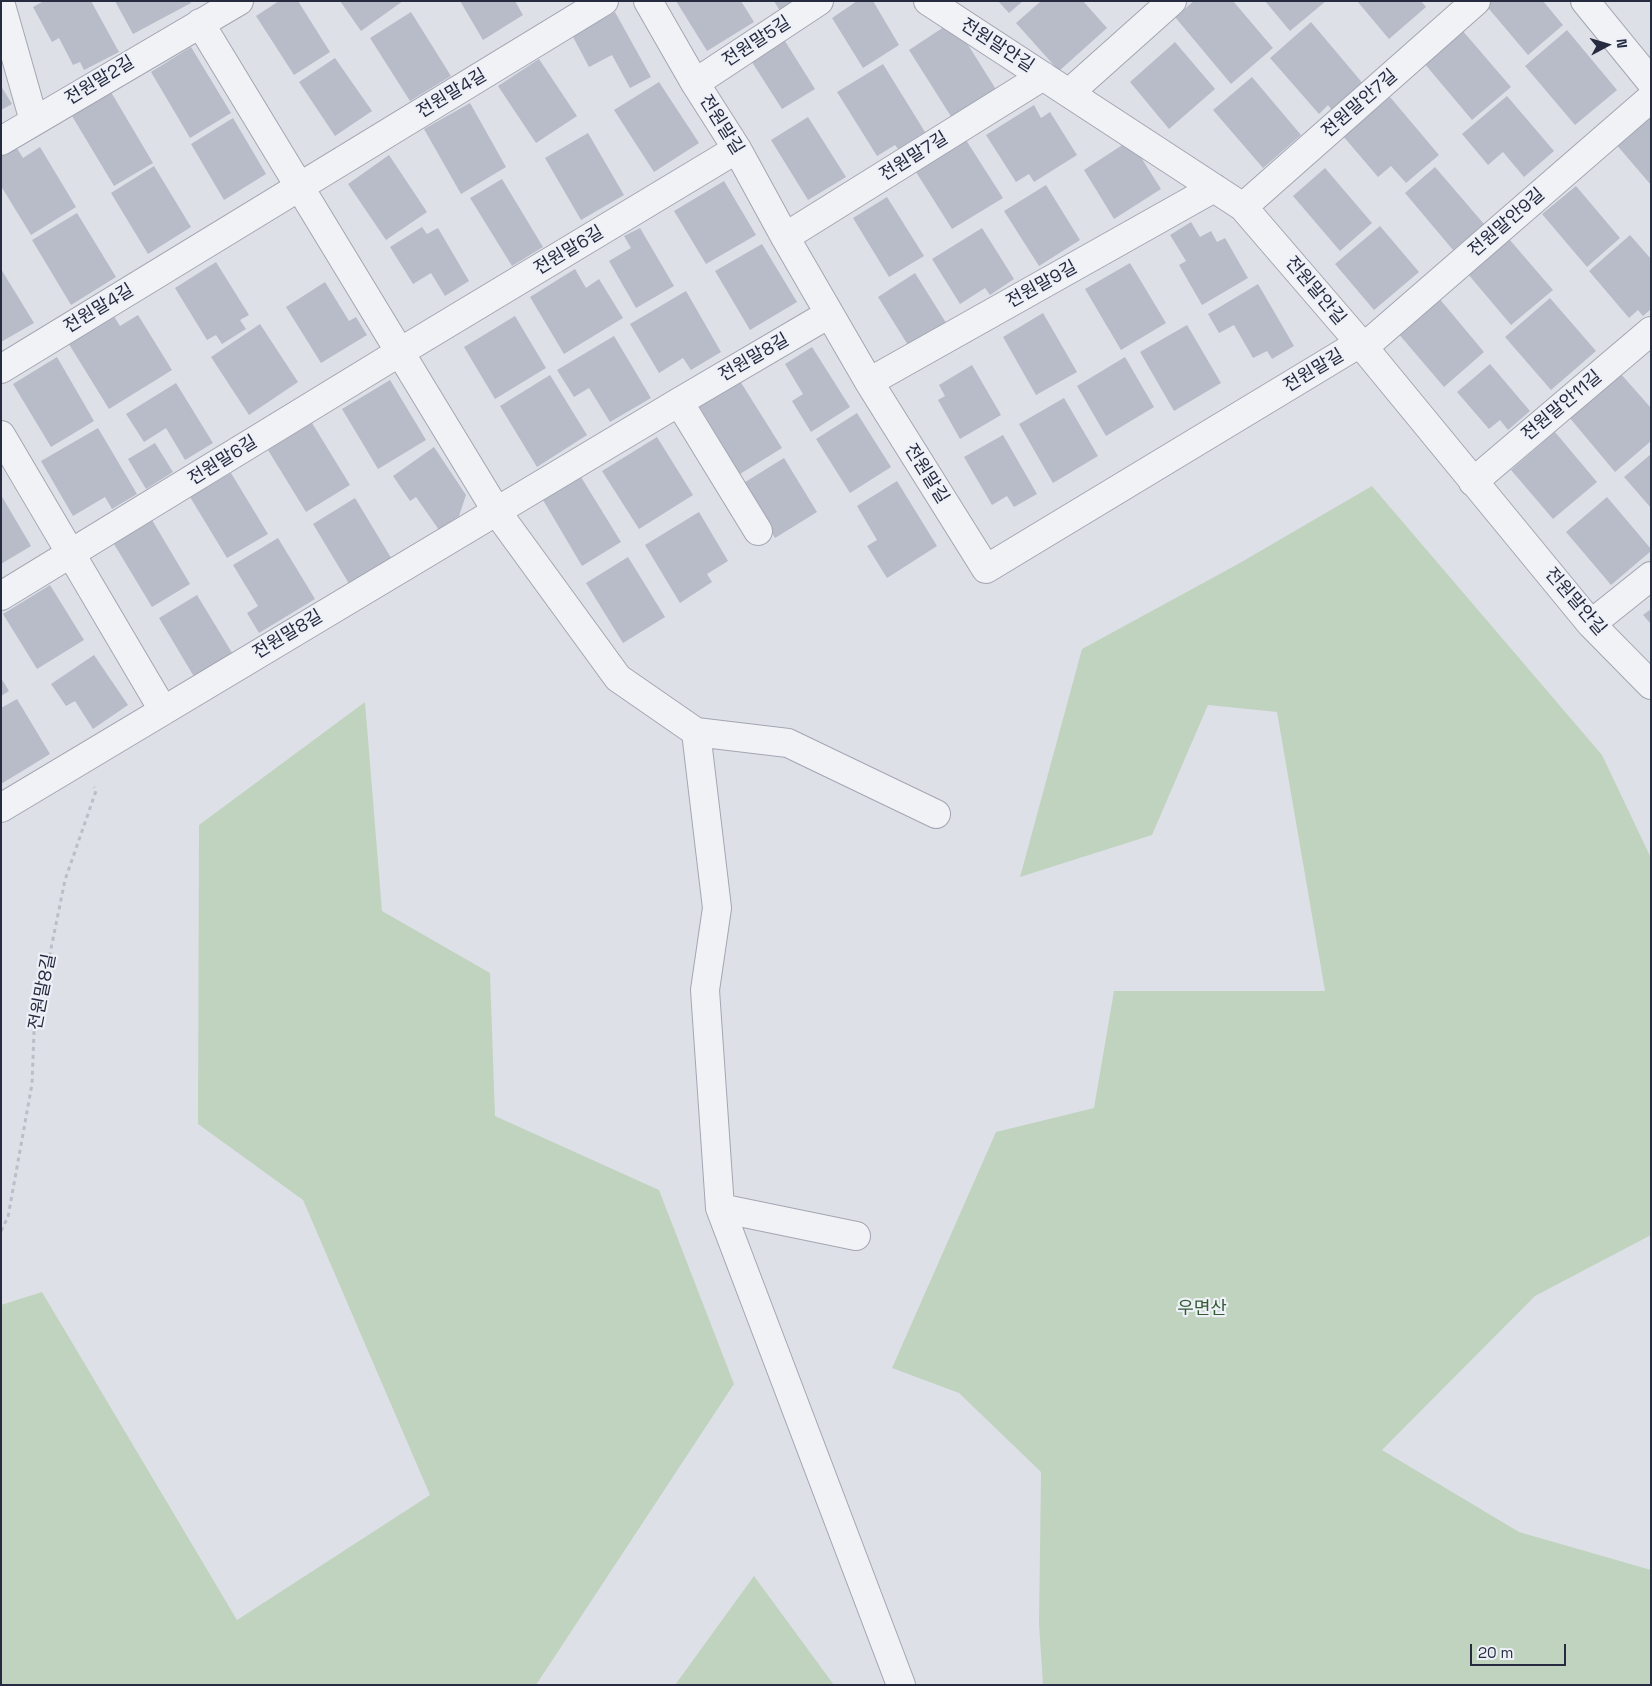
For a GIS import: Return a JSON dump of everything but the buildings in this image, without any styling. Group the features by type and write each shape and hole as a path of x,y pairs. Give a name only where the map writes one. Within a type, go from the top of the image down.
{"street":[{"name":"전원말2길","path":"1,141 239,1"},
{"name":"전원말4길","path":"1,369 604,1"},
{"name":"전원말길","path":"648,1 695,83 737,149 785,237 869,382 986,569 1361,346"},
{"name":"전원말5길","path":"695,83 820,1"},
{"name":"전원말안길","path":"928,1 1243,207 1361,346 1591,624 1651,685"},
{"path":"1069,93 1172,1"},
{"name":"전원말안7길","path":"1243,207 1476,1"},
{"path":"1586,1 1651,82"},
{"path":"1,5 34,121"},
{"path":"200,23 497,512 618,678 696,732 788,743 936,814"},
{"name":"전원말7길","path":"785,237 1043,76"},
{"name":"전원말안9길","path":"1361,346 1651,98"},
{"name":"전원말6길","path":"1,596 737,149"},
{"name":"전원말9길","path":"869,382 1214,188"},
{"name":"전원말8길","path":"1,808 829,314"},
{"name":"전원말안11길","path":"1473,482 1651,331"},
{"path":"679,402 758,531"},
{"path":"1,435 164,710"},
{"path":"1591,624 1651,576"},
{"path":"696,732 717,908 705,990 720,1208 901,1685"},
{"path":"720,1208 856,1236"}],"path":[{"name":"전원말8길","path":"1,1231 8,1217 15,1179 32,1084 34,1032 65,880 96,791 80,760"}],"green space":[{"name":"우면산","path":"1372,486 1602,755 1651,858 1651,1235 1535,1296 1382,1450 1519,1532 1651,1570 1651,1685 1043,1685 1039,1624 1041,1472 959,1393 892,1368 996,1132 1094,1108 1114,991 1325,991 1277,712 1208,705 1152,835 1020,877 1082,649 1238,564"},
{"path":"365,702 382,911 490,973 495,1116 659,1190 734,1384 536,1685 1,1685 1,1305 42,1292 237,1620 430,1495 303,1200 198,1124 199,825"},
{"path":"754,1576 834,1685 675,1685"}]}
